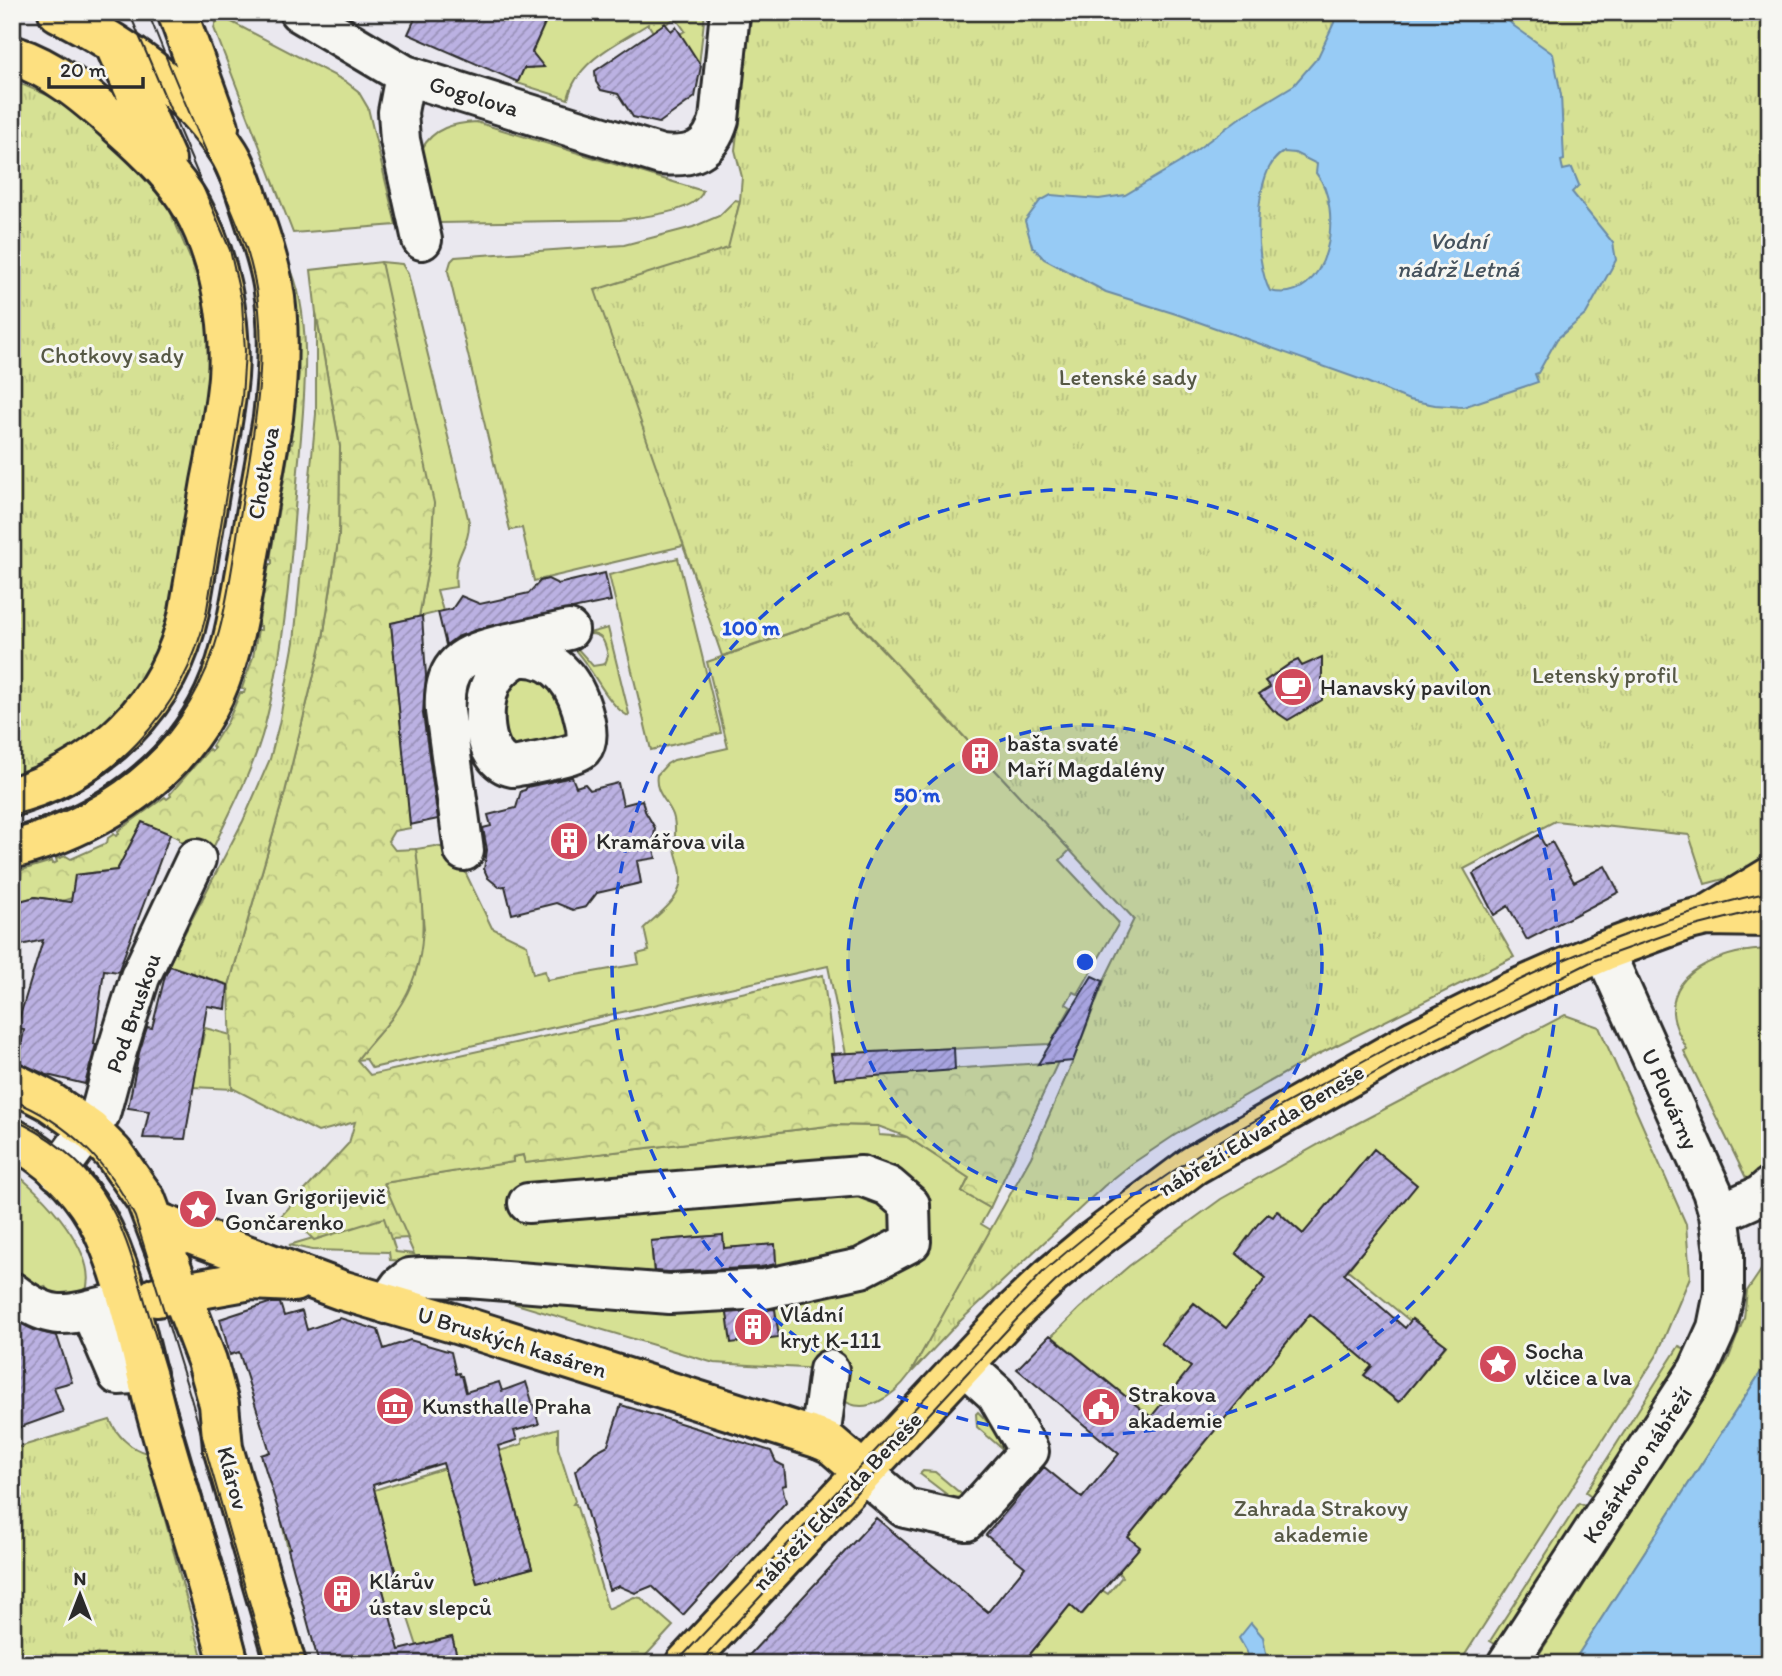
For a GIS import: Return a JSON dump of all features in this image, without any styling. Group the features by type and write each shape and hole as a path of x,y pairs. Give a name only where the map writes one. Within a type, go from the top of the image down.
{"main road":[{"name":"Chotkova","path":"12,849 86,822 138,789 180,749 207,709 226,663 242,596 277,382 277,324 271,275 256,223 230,155 182,96 117,43 58,12"},
{"path":"50,71 83,70 117,43 160,44 178,14"},
{"path":"178,14 230,155"},
{"path":"117,43 177,185"},
{"path":"12,55 50,71 87,98 146,150 177,185 191,206 208,243 222,296 229,358 219,439 185,629 170,668 155,696 123,734 79,768 48,784 12,797"},
{"name":"nábřeží Edvarda Beneše","path":"685,1664 1012,1313 1052,1275 1144,1200 1194,1165 1426,1034 1508,993 1604,951 1706,916 1770,877"},
{"name":"nábřeží Edvarda Beneše","path":"1706,916 1770,917"},
{"path":"12,1082 49,1101 90,1130 113,1153 146,1199 180,1294"},
{"path":"12,1139 44,1157 82,1196 95,1216 113,1256 108,1306 146,1373 229,1664"},
{"name":"U Bruských kasáren","path":"155,1221 341,1290 820,1439 831,1444 863,1472"},
{"path":"108,1306 251,1280 288,1281 341,1290"},
{"name":"Klárov","path":"180,1294 207,1361 217,1396 223,1448 286,1664"}],"street":[{"name":"Gogolova","path":"299,12 405,75 661,155 679,157 701,149 715,135 719,120 730,12"},
{"path":"405,75 398,112 400,140 422,240"},
{"path":"464,851 445,711 446,684 457,663 466,656 514,641 569,630"},
{"name":"Pod Bruskou","path":"58,1171 90,1130 104,1105 117,1051 140,977 196,859"},
{"name":"U Plovárny","path":"1604,951 1712,1191 1722,1232"},
{"path":"387,1304 400,1286 410,1279 422,1277 468,1278 670,1294 764,1289 861,1268 911,1242 910,1205 888,1186 861,1176 528,1203"},
{"path":"1722,1232 1770,1188"},
{"name":"Kosárkovo nábřeží","path":"1507,1664 1698,1370 1712,1343 1725,1282 1722,1232"},
{"path":"12,1292 49,1314 66,1316 108,1306"},
{"path":"863,1472 905,1508 966,1521 1029,1451 996,1394 965,1366"},
{"path":"820,1439 829,1370"}],"green space":[{"path":"533,12 705,12 698,74 680,34 685,31 674,19 653,32 648,24 599,55 580,74 568,99 517,83 524,68 532,68 537,59 532,52 547,19"},
{"name":"Letenské sady","path":"752,12 1770,12 1770,867 1705,884 1689,835 1555,821 1464,869 1514,957 1317,1055 1175,1135 1133,1163 1104,1186 957,1324 910,1374 1031,1157 1106,976 1134,919 849,613 722,656 595,290 728,248 740,201 742,177 735,150"},
{"path":"226,19 345,81 358,91 368,108 396,225 293,233 214,28 216,22"},
{"name":"Chotkovy sady","path":"12,80 73,106 104,132 164,196 203,289 212,325 214,384 167,654 92,750 12,778"},
{"path":"476,122 703,191 690,204 679,209 620,220 439,223 436,220 422,149 438,131"},
{"path":"735,200 740,201 732,233 681,537 714,631 683,546 534,581 522,528 510,530 448,271 455,257 624,245 693,227 719,216"},
{"path":"287,261 302,311 305,340 302,429 282,635 265,725 249,772 213,848 201,852 179,841 179,838 142,823 117,870 76,875 72,898 62,901 35,897 12,903 12,873 52,861 53,864 57,862 56,859 66,856 71,859 107,843 108,838 119,834 118,831 165,797 167,799 171,796 209,749 211,751 214,748 212,746 228,721 240,693 244,693 242,688 253,657 258,630 261,630 261,626 258,626 269,564 272,564 270,559 290,444 293,440 290,439 299,374 295,317 298,316 295,313"},
{"path":"381,262 402,264 408,274 469,522 467,538 456,567 456,587 437,590 443,611 419,617 431,552"},
{"path":"381,262 434,503 431,552 419,617 391,623 411,828 394,831 388,841 395,850 416,849 423,916 420,957 405,998 357,1060 370,1075 823,975 837,1076 1058,1062 990,1208 962,1192 969,1178 907,1137 878,1126 835,1125 525,1163 523,1155 513,1157 513,1162 384,1183 408,1238 391,1239 384,1218 314,1240 302,1228 281,1216 349,1143 355,1122 318,1132 232,1088 229,985 285,792 323,638 339,535 340,447 311,270"},
{"path":"316,313 340,447 339,535 323,638 285,792 229,985 168,965 243,821 270,759 279,724 294,642 316,414"},
{"path":"678,558 721,733 651,750 609,575"},
{"path":"848,613 1070,850 1060,860 1119,923 1078,994 1073,992 1066,1004 1071,1007 1050,1044 846,1054 828,966 372,1068 366,1059 356,1060 392,1018 424,929 416,849 435,846 451,849 458,857 492,928 527,945 533,974 545,971 547,980 639,964 637,954 649,951 644,928 669,905 681,884 675,848 674,819 659,791 657,775 674,760 728,748 707,662"},
{"path":"608,628 628,716 612,703 572,647 574,637","holes":["587,634 597,635 604,643 608,656 605,664 593,666 576,647"]},
{"path":"547,672 575,739 513,758 500,741 502,680"},
{"path":"1770,949 1770,1227 1684,1051 1687,1049 1676,1027 1673,1013 1675,997 1682,983 1693,972 1723,957"},
{"name":"Zahrada Strakovy akademie","path":"1565,1015 1599,1027 1686,1224 1690,1277 1657,1355 1459,1664 1022,1664 1070,1605 1082,1615 1102,1590 1108,1594 1122,1577 1118,1572 1128,1537 1310,1314 1372,1366 1365,1375 1398,1402 1446,1346 1412,1319 1410,1321 1348,1270 1416,1184 1303,1234 1278,1211 1273,1217 1268,1214 1236,1253 1266,1278 1226,1328 1194,1303 1182,1314 1161,1343 1191,1367 1151,1417 1052,1336 1129,1266 1221,1199 1337,1134"},
{"path":"205,1028 231,1035 233,1089 193,1087"},
{"path":"835,1125 878,1126 879,1135 907,1137 969,1178 962,1192 990,1208 981,1224 991,1230 910,1374 887,1397 878,1402 858,1406 839,1397 839,1370 714,1363 469,1290 441,1263 390,1260 389,1252 312,1250 289,1245 385,1217 396,1252 414,1254 383,1183 513,1162 512,1157 523,1155 525,1163","holes":["722,1235 725,1271 654,1277 651,1241","774,1244 777,1269 729,1274 727,1248"]},
{"path":"12,1171 52,1208 77,1243 88,1278 85,1293 54,1303 45,1286 42,1290 32,1288 12,1273"},
{"path":"1770,1257 1770,1358 1572,1664 1533,1664 1728,1360 1744,1318 1747,1291"},
{"path":"1679,1346 1686,1349 1669,1381 1595,1499 1586,1492"},
{"path":"978,1412 1009,1444 1007,1453 977,1427"},
{"path":"110,1420 125,1441 147,1453 204,1664 12,1664 12,1449"},
{"path":"558,1428 558,1448 575,1501 573,1504 576,1504 608,1609 634,1597 641,1598 673,1626 638,1664 479,1664 461,1660 460,1654 456,1654 452,1637 417,1646 404,1606 388,1610 380,1579 396,1574 383,1523 288,1549 281,1519 522,1444 522,1439","holes":["504,1468 532,1568 477,1583 449,1483"]},
{"path":"923,1471 935,1472 966,1498 958,1503 920,1474"},
{"path":"1579,1503 1588,1508 1500,1647 1490,1641"}],"water":[{"name":"Vodní nádrž Letná","path":"1339,12 1499,12 1553,54 1561,95 1563,170 1572,168 1579,185 1572,192 1613,243 1616,260 1586,314 1557,339 1535,374 1538,382 1463,407 1409,400 1362,380 1106,292 1044,259 1032,246 1025,221 1040,201 1051,195 1099,199 1125,195 1179,163 1238,119 1294,85 1318,57","holes":["1284,152 1295,153 1317,164 1316,173 1325,189 1329,208 1330,230 1319,269 1307,284 1290,292 1270,291 1261,260 1259,239 1261,195 1273,161"]},
{"path":"1770,1358 1770,1664 1572,1664"},
{"path":"1251,1623 1263,1637 1268,1664 1248,1664 1247,1652 1239,1638"}],"building":[{"path":"418,12 533,12 547,18 532,52 544,67 524,68 518,82 408,34"},
{"path":"665,23 671,31 676,27 701,66 695,97 659,123 633,117 618,94 601,90 596,82 595,71"},
{"path":"605,573 611,601 485,627 457,637 446,645 438,612 452,609 461,596 480,604 529,593 540,581 548,579 558,584"},
{"path":"422,616 426,676 423,714 438,819 410,825 391,623"},
{"name":"Hanavský pavilon","path":"1322,657 1322,700 1288,720 1273,710 1259,694 1270,687 1265,681 1291,663 1298,660 1302,666"},
{"name":"Kramářova vila","path":"572,777 576,787 585,784 590,790 618,783 623,805 642,800 655,828 653,846 656,858 637,861 641,883 597,893 586,907 573,910 556,903 512,914 505,886 499,887 488,878 484,869 487,850 483,828 491,826 488,815 516,808 521,791 527,787"},
{"path":"142,822 170,834 118,972 104,970 96,1044 85,1084 47,1075 18,1062 24,1030 16,1029 43,940 12,947 12,903 35,897 71,902 75,875 117,870"},
{"path":"1539,835 1545,846 1552,842 1574,882 1605,866 1619,892 1527,940 1508,906 1494,915 1473,874"},
{"path":"170,966 228,985 226,1009 207,1006 185,1139 143,1138 149,1111 128,1108 139,1053 147,1027 152,1028"},
{"path":"1092,976 1103,981 1073,1061 1038,1064"},
{"path":"954,1048 955,1070 835,1079 831,1054"},
{"name":"Strakova akademie","path":"1374,1149 1417,1185 1344,1274 1405,1328 1412,1319 1446,1345 1399,1402 1364,1375 1372,1366 1310,1314 1128,1537 1140,1547 1081,1615 1070,1605 1022,1664 741,1664 876,1518 988,1612 1025,1567 986,1535 1044,1467 1082,1498 1119,1454 1017,1369 1050,1335 1151,1417 1191,1367 1161,1343 1194,1303 1226,1328 1266,1278 1236,1253 1258,1224 1268,1214 1273,1217 1277,1211 1303,1234"},
{"path":"723,1235 724,1248 775,1244 776,1264 761,1267 654,1271 651,1241"},
{"name":"Kunsthalle Praha","path":"269,1303 280,1303 284,1316 302,1311 307,1330 340,1318 378,1330 384,1349 410,1340 451,1352 456,1374 462,1376 466,1392 499,1382 502,1391 526,1382 539,1424 514,1431 517,1440 498,1446 532,1568 477,1583 443,1463 373,1485 396,1574 380,1579 399,1650 452,1637 459,1664 319,1664 288,1549 290,1548 261,1455 270,1452 239,1352 230,1355 220,1319"},
{"name":"Vládní kryt K-111","path":"775,1309 779,1337 731,1343 727,1313"},
{"path":"12,1319 34,1330 57,1336 72,1382 54,1387 63,1412 12,1430"},
{"path":"621,1405 771,1451 776,1462 784,1466 786,1485 782,1486 786,1502 683,1615 652,1586 635,1593 619,1586 609,1590 575,1471 595,1452 608,1445"}],"tram line":[{"path":"12,815 48,804 81,788 111,767 138,743 161,715 180,684 206,615 242,398 245,351 242,303 230,250 129,12"},
{"path":"12,830 49,818 115,783 143,760 168,733 189,703 206,670 219,632 230,580 259,384 261,358 258,304 254,277 240,231 148,12"},
{"path":"675,1664 1043,1272 1112,1215 1160,1180 1209,1147 1267,1114 1511,984 1561,961 1664,921 1770,892"},
{"path":"698,1664 1018,1318 1111,1234 1196,1173 1430,1042 1595,960 1679,930 1770,907"},
{"path":"12,1100 51,1120 85,1147 113,1179 135,1217 190,1395 267,1664"},
{"path":"12,1119 38,1132 74,1159 94,1180 119,1225 167,1373 251,1664"}],"place":[{"name":"Hanavský pavilon","path":"1293,687"},
{"name":"bašta svaté Maří Magdalény","path":"980,756"},
{"name":"Kramářova vila","path":"569,841"},
{"name":"Ivan Grigorijevič Gončarenko","path":"198,1209"},
{"name":"Vládní kryt K-111","path":"753,1327"},
{"name":"Socha vlčice a lva","path":"1498,1364"},
{"name":"Kunsthalle Praha","path":"395,1406"},
{"name":"Strakova akademie","path":"1101,1407"},
{"name":"Klárův ústav slepců","path":"342,1594"}],"park label":[{"name":"Letenský profil","path":"1605,675"}]}
